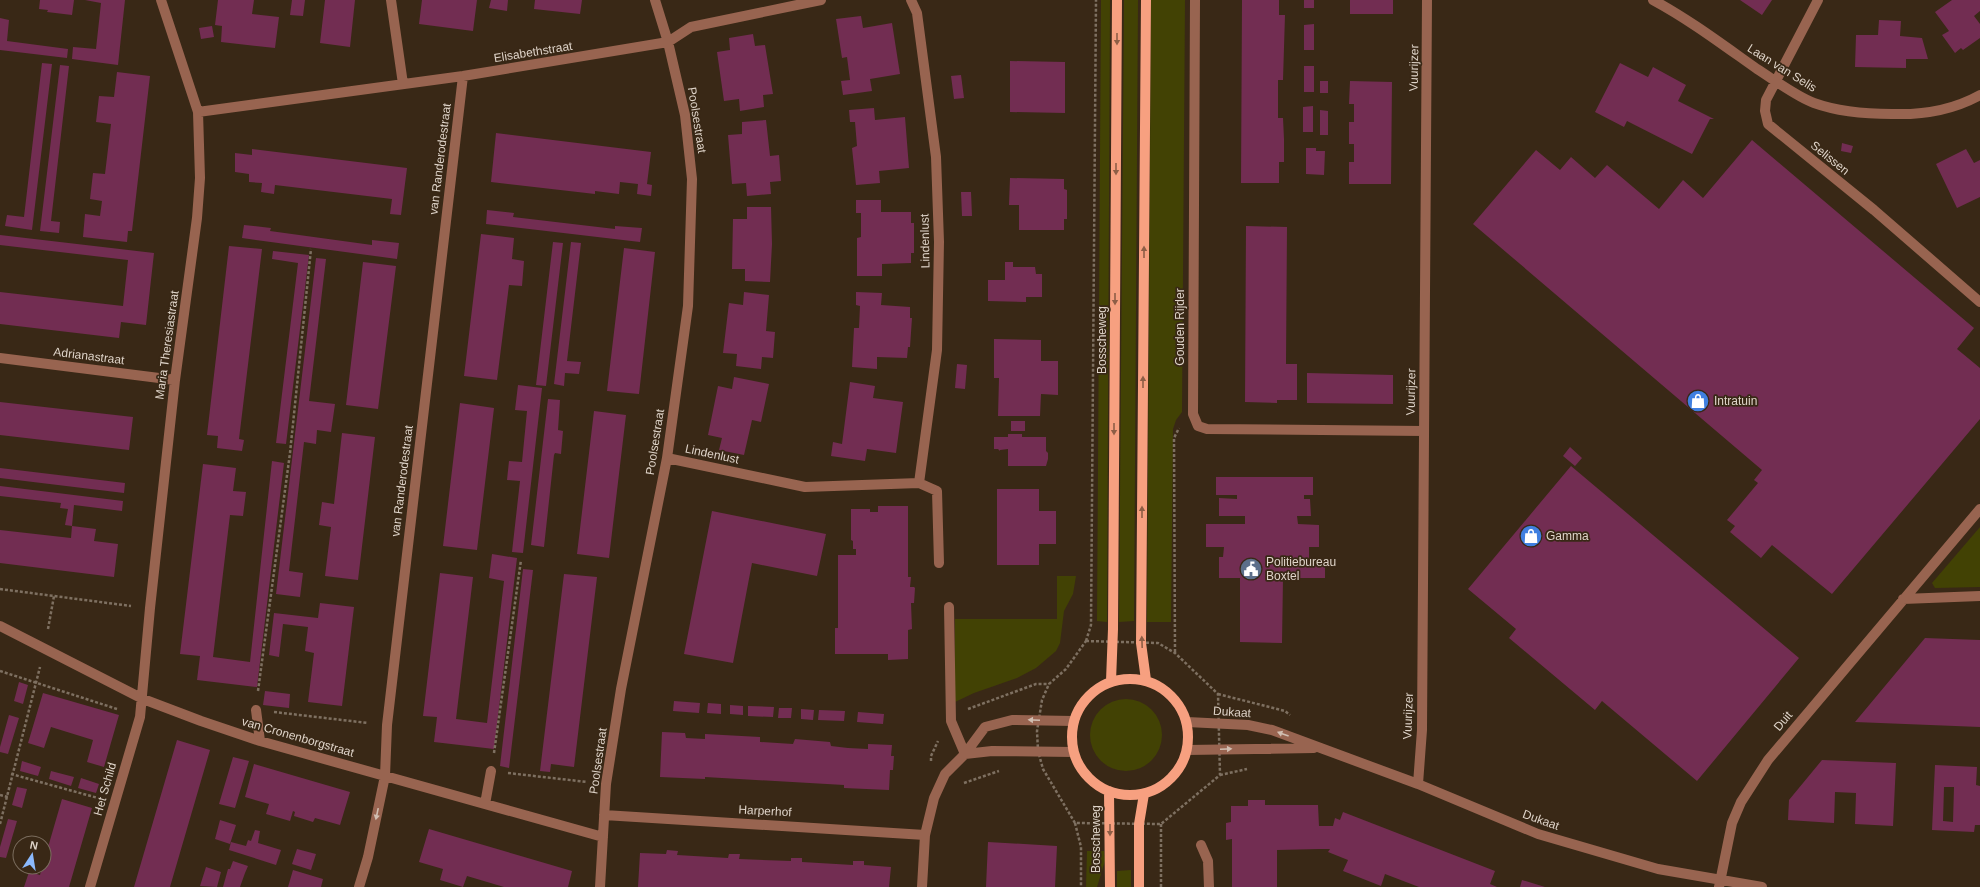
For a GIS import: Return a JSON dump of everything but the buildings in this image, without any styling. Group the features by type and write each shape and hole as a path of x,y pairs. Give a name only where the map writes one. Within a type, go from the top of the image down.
{"main road":[{"name":"Bosscheweg","path":"1111,681 1113,643 1117,0"},
{"path":"1146,0 1141,643 1146,680"},
{"path":"1129,678 1146,680 1168,692 1176,700 1187,722 1189,736 1183,762 1176,773 1161,786 1144,794 1126,795 1109,791 1093,782 1085,773 1073,752 1071,737 1073,721 1078,708 1087,696 1098,687 1111,681 1129,678"},
{"name":"Bosscheweg","path":"1109,791 1110,887"},
{"path":"1139,887 1139,824 1144,794"}],"street":[{"name":"Maria Theresiastraat","path":"143,699 150,608 175,380 197,218 200,178 198,112 160,0"},
{"path":"390,0 403,84"},
{"name":"Poolsestraat","path":"600,887 606,784 621,689 667,458 688,306 692,218 692,178 685,115 668,42 656,0"},
{"path":"668,42 691,27 821,0"},
{"name":"Lindenlust","path":"911,0 918,13 936,157 939,242 937,350 919,483"},
{"name":"Gouden Rijder","path":"1192,414 1195,0"},
{"name":"Vuurijzer","path":"1418,784 1422,730 1427,0"},
{"name":"Laan van Selis","path":"1653,0 1678,13 1776,82 1814,103 1866,114 1914,115 1945,109 1969,101 1980,95"},
{"name":"Selissen","path":"1818,0 1766,100 1765,111 1768,124 1874,210 1980,302"},
{"name":"Elisabethstraat","path":"198,112 463,76 668,42"},
{"name":"van Randerodestraat","path":"359,887 368,857 385,776 387,725 463,76"},
{"name":"Adrianastraat","path":"0,358 175,380"},
{"path":"1192,414 1198,426 1207,429 1424,431"},
{"name":"Lindenlust","path":"667,458 805,487 919,483 937,490 939,563"},
{"name":"Duit","path":"1719,884 1732,823 1741,802 1768,760 1980,509"},
{"path":"1903,599 1980,596"},
{"path":"949,606 952,721 965,754"},
{"name":"van Cronenborgstraat","path":"0,626 44,647 143,699 260,741 603,837"},
{"name":"Het Schild","path":"90,887 140,716 143,699"},
{"path":"256,710 260,741"},
{"path":"922,887 924,835 934,798 945,774 965,754 985,727 1012,720 1073,721"},
{"name":"Dukaat","path":"1187,722 1248,725 1272,730 1418,784 1538,834 1658,869 1719,884 1762,887"},
{"name":"Dukaat","path":"1187,750 1320,748"},
{"path":"965,754 1038,751 1073,752"},
{"path":"485,804 492,771"},
{"name":"Harperhof","path":"604,815 816,827 924,835"},
{"path":"1201,845 1208,861 1209,887"}],"path":[{"name":"Bosscheweg","path":"1081,887 1081,847 1075,823 1043,769 1038,751 1038,721 1042,700 1049,684 1066,669 1086,641 1090,624 1096,0"},
{"path":"312,249 290,453 256,710 387,725"},
{"path":"1174,653 1174,438 1178,429 1192,414"},
{"path":"521,560 492,771 606,784"},
{"path":"0,589 150,608"},
{"path":"0,824 37,682 54,596"},
{"path":"1075,823 1161,824 1220,775 1218,694 1174,653 1158,643 1113,643 1086,641"},
{"path":"0,671 140,716"},
{"path":"934,798 973,779 1005,769"},
{"path":"1036,769 1043,769"},
{"path":"12,774 115,803"},
{"path":"0,795 8,797"},
{"path":"1161,824 1161,887"}],"shaded area":[{"path":"1101,0 1110,0 1107,622 1097,621"},
{"path":"1124,0 1138,0 1134,621 1119,622"},
{"path":"1151,0 1185,0 1182,412 1176,420 1173,429 1171,622 1147,622"},
{"path":"1980,527 1980,587 1935,588 1932,583"},
{"path":"1057,576 1076,576 1073,594 1064,611 1060,643 1056,651 1036,668 1017,678 974,693 955,702 955,619 1057,619"},
{"path":"1126,699 1146,705 1156,715 1162,735 1156,755 1146,765 1126,771 1106,765 1096,755 1090,735 1096,715 1106,705"},
{"path":"1087,851 1104,851 1105,861 1097,887 1086,887"},
{"path":"1131,870 1131,887 1117,887 1117,871"}],"place":[{"name":"Intratuin","path":"1698,401"},
{"name":"Gamma","path":"1531,536"},
{"name":"Politiebureau Boxtel","path":"1251,569"}]}
